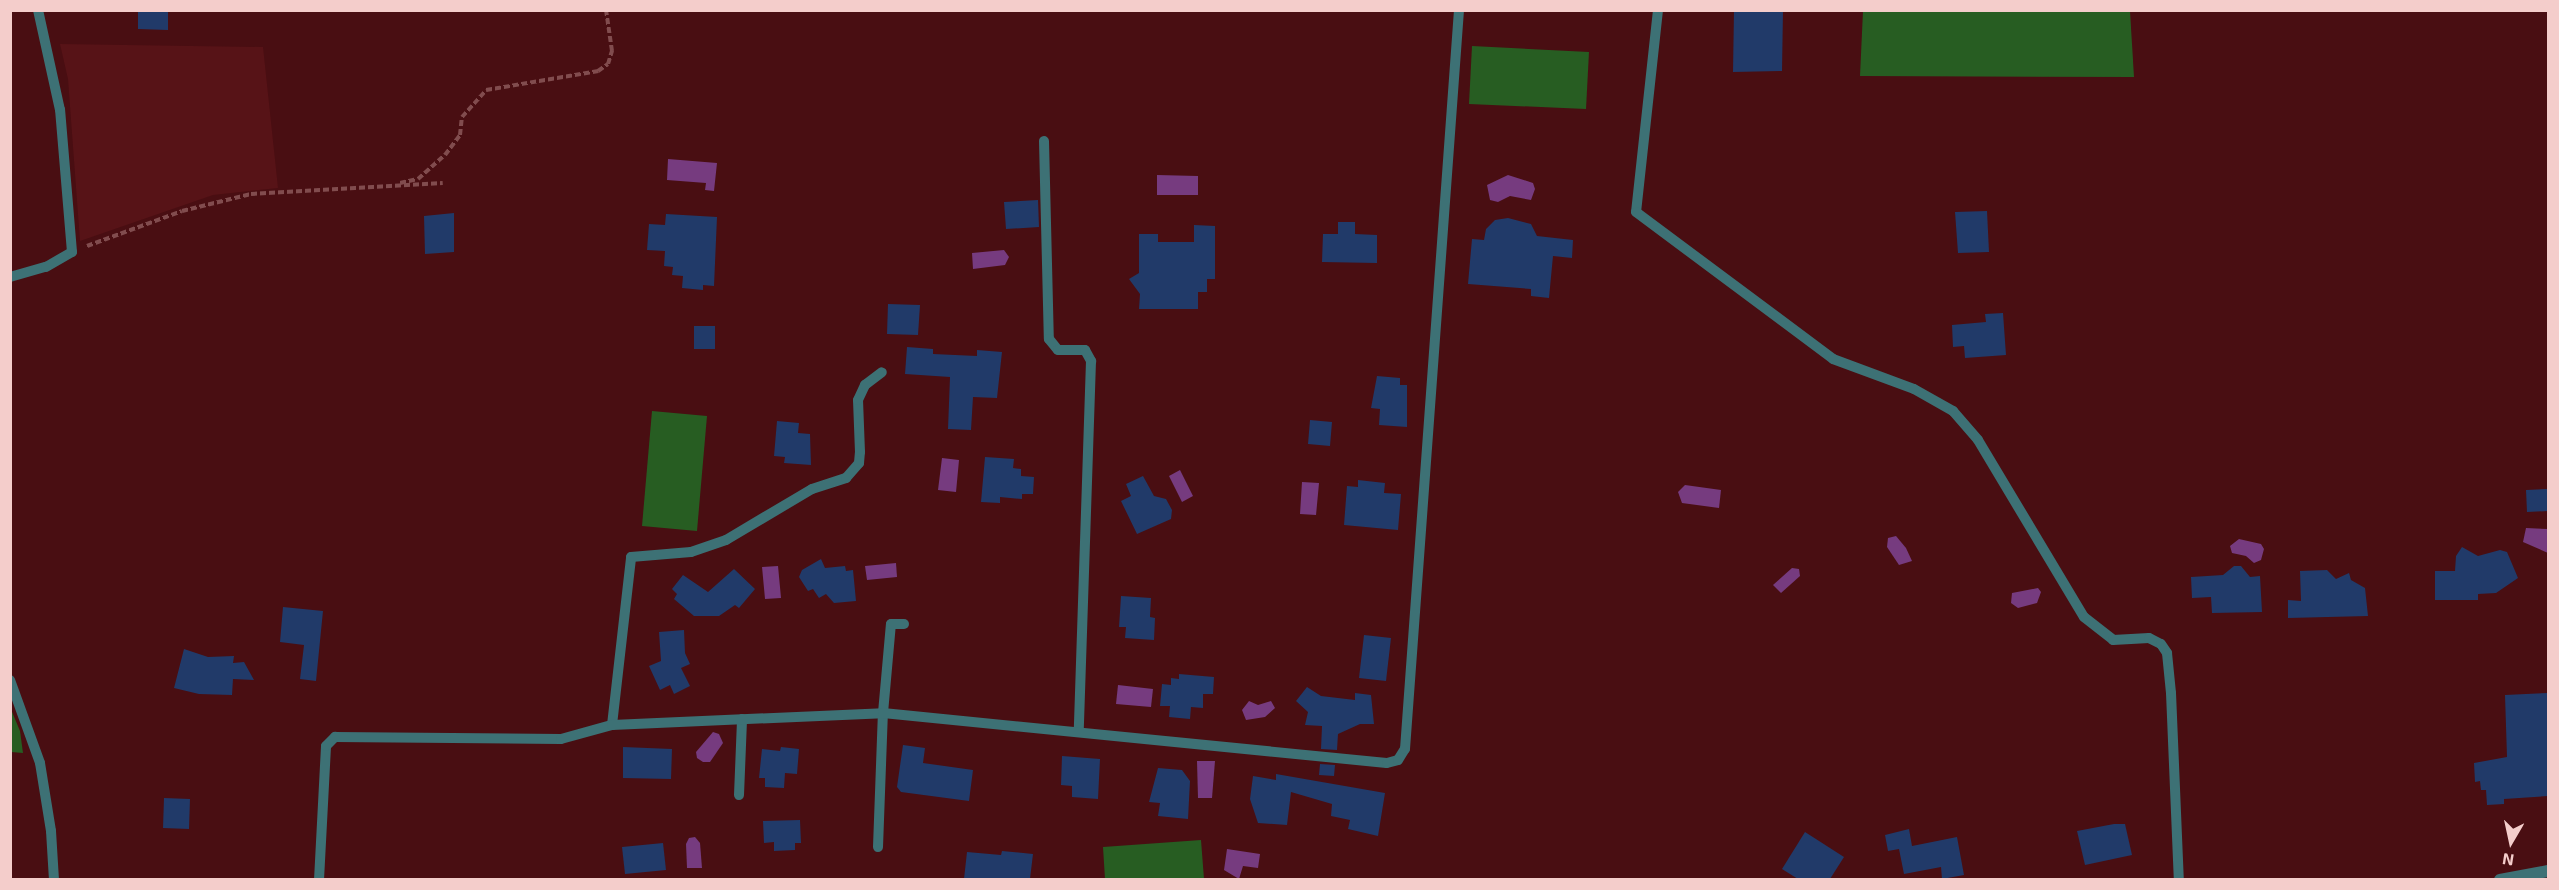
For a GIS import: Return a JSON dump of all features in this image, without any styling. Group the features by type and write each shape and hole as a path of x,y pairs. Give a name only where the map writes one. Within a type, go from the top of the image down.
{"street":[{"path":"2500,879 2548,871"}],"lane":[{"path":"10,277 46,267 72,252 60,110 38,10"},
{"path":"319,879 326,746 335,737 561,739 612,724 883,713 1079,730 1387,763 1398,760 1405,749 1459,10"},
{"path":"1658,10 1636,212 1833,359 1914,389 1953,411 1978,440 2084,617 2113,640 2149,638 2161,644 2167,653 2170,682 2179,879"},
{"path":"1044,141 1049,339 1058,350 1085,350 1091,361 1079,730"},
{"path":"612,724 631,557 691,552 726,540 805,493 846,478 859,462 858,400 865,385 882,372"},
{"path":"878,847 883,713 891,624 904,624"},
{"path":"10,680 40,763 51,831 54,879"},
{"path":"739,795 742,719"}],"path":[{"path":"387,186 418,179 445,155 460,135 462,117 486,90 507,83 598,71 608,63 612,51 606,10"},
{"path":"72,252 219,200 305,189 443,183"}],"shaded area":[{"path":"60,44 263,47 278,188 213,195 80,241 68,79"},
{"path":"668,159 717,163 714,191 705,190 706,183 667,180"},
{"path":"1157,175 1198,176 1198,195 1157,195"},
{"path":"1508,175 1533,183 1535,189 1531,200 1510,196 1498,202 1490,200 1487,185"},
{"path":"1004,250 1009,257 1005,265 973,269 972,253"},
{"path":"942,458 959,460 956,492 938,490"},
{"path":"1180,470 1193,496 1182,502 1169,476"},
{"path":"1302,482 1319,483 1316,515 1300,514"},
{"path":"1685,485 1721,490 1719,508 1682,503 1678,492"},
{"path":"2526,528 2548,529 2548,553 2523,542"},
{"path":"1896,536 1906,548 1912,561 1899,565 1887,547 1888,538"},
{"path":"2239,539 2261,544 2264,549 2261,560 2254,563 2246,556 2232,553 2230,546"},
{"path":"896,563 897,577 867,580 865,566"},
{"path":"778,566 781,598 765,599 762,567"},
{"path":"1792,568 1799,569 1800,576 1781,593 1773,585"},
{"path":"2038,588 2041,592 2037,603 2018,608 2011,603 2012,593"},
{"path":"1118,685 1153,689 1151,707 1116,704"},
{"path":"1249,701 1258,705 1271,701 1275,708 1265,717 1246,720 1242,710"},
{"path":"713,732 719,734 723,743 710,762 703,762 697,758 696,752"},
{"path":"1197,761 1215,761 1212,798 1198,798"},
{"path":"695,837 700,843 702,868 687,868 686,844 689,838"},
{"path":"1227,849 1260,854 1258,868 1243,866 1239,879 1224,870"}],"green space":[{"path":"1863,11 2130,11 2134,77 1860,76"},
{"path":"1472,46 1589,52 1586,109 1469,104"},
{"path":"652,411 707,416 697,531 642,526"},
{"path":"10,707 20,731 23,753 11,752"},
{"path":"1201,840 1204,879 1105,879 1103,847"}],"building":[{"path":"138,10 168,10 168,30 138,29"},
{"path":"1734,10 1783,10 1782,71 1733,72"},
{"path":"1038,200 1039,227 1006,229 1004,202"},
{"path":"1987,211 1989,252 1958,253 1955,212"},
{"path":"454,213 454,252 425,254 424,216"},
{"path":"666,214 717,217 714,286 703,285 703,290 682,288 683,276 672,275 673,267 664,266 665,251 647,250 649,224 665,225"},
{"path":"1508,218 1531,224 1537,236 1573,240 1572,258 1553,256 1549,298 1531,296 1531,289 1468,284 1472,239 1484,240 1486,229 1495,220"},
{"path":"1338,222 1355,222 1355,234 1377,235 1377,263 1322,262 1323,234 1338,234"},
{"path":"1194,225 1215,226 1215,279 1207,279 1207,292 1198,292 1198,309 1139,309 1140,294 1129,279 1139,273 1139,234 1158,234 1158,242 1194,242"},
{"path":"888,304 920,305 918,335 887,334"},
{"path":"2003,313 2006,355 1965,358 1964,346 1953,347 1952,325 1986,322 1985,314"},
{"path":"694,326 715,326 715,349 694,349"},
{"path":"907,347 933,349 933,354 977,356 977,350 1002,352 997,398 973,397 971,430 948,429 950,377 905,374"},
{"path":"1377,376 1400,378 1400,385 1407,385 1407,427 1379,425 1380,409 1371,408"},
{"path":"1310,420 1332,422 1330,446 1308,444"},
{"path":"777,421 799,423 798,433 810,434 811,465 784,463 785,457 774,456"},
{"path":"985,457 1014,459 1013,468 1021,469 1021,476 1034,477 1033,494 1022,494 1022,499 1000,497 1000,503 981,502"},
{"path":"1143,476 1154,496 1166,499 1172,510 1171,519 1137,534 1121,501 1131,496 1126,484"},
{"path":"1358,480 1385,483 1384,493 1401,494 1398,530 1344,525 1347,486 1358,487"},
{"path":"2548,489 2548,511 2527,512 2526,490"},
{"path":"2462,547 2478,556 2500,550 2507,552 2518,578 2496,593 2478,594 2478,600 2435,600 2435,571 2455,571 2456,556"},
{"path":"821,559 825,568 845,566 846,571 853,570 856,601 834,603 826,594 819,598 813,589 808,591 799,577 802,570"},
{"path":"2234,566 2241,566 2250,577 2260,576 2262,612 2212,613 2211,597 2192,598 2191,577 2223,575"},
{"path":"734,569 755,589 739,608 735,605 719,616 694,616 674,599 677,594 672,589 683,575 708,592"},
{"path":"2327,570 2336,579 2349,573 2351,580 2365,588 2368,616 2288,618 2288,600 2301,601 2300,571"},
{"path":"1121,596 1151,598 1150,617 1155,618 1154,640 1125,638 1126,627 1119,627"},
{"path":"283,607 323,611 316,681 300,679 304,645 280,642"},
{"path":"684,630 685,653 690,664 681,668 690,686 674,694 670,685 660,690 649,666 661,661 659,632"},
{"path":"1364,635 1391,638 1386,681 1359,678"},
{"path":"184,649 208,657 234,656 233,663 244,662 254,680 233,679 232,695 199,694 174,688"},
{"path":"1179,674 1214,677 1213,694 1203,694 1203,708 1191,707 1190,719 1169,717 1170,706 1160,706 1162,684 1171,685 1171,678 1179,679"},
{"path":"1307,687 1321,696 1355,700 1355,693 1371,695 1374,724 1360,724 1338,734 1337,750 1321,749 1322,726 1305,725 1308,712 1296,701"},
{"path":"2548,693 2548,796 2504,799 2504,804 2487,805 2486,790 2481,790 2480,781 2475,782 2474,763 2507,757 2505,695"},
{"path":"903,745 925,748 923,763 973,770 969,801 901,792 897,787"},
{"path":"623,747 672,749 671,779 623,778"},
{"path":"781,747 799,749 797,774 785,773 784,788 765,787 765,778 759,778 762,749 780,751"},
{"path":"1062,756 1100,759 1098,799 1072,797 1072,786 1061,785"},
{"path":"1320,764 1335,765 1334,776 1319,775"},
{"path":"1158,768 1182,770 1190,781 1188,819 1158,816 1160,803 1149,802"},
{"path":"1276,774 1385,793 1378,836 1348,829 1350,820 1331,816 1332,804 1291,792 1287,825 1258,823 1250,799 1253,776 1276,780"},
{"path":"164,798 190,799 189,829 163,828"},
{"path":"800,820 801,843 795,843 795,850 774,851 774,842 764,843 763,821"},
{"path":"2125,824 2132,855 2085,865 2077,831"},
{"path":"1909,829 1912,846 1957,837 1964,875 1942,879 1941,867 1904,874 1899,849 1888,851 1885,835"},
{"path":"1805,832 1844,857 1830,879 1798,879 1782,869"},
{"path":"663,843 666,870 625,874 622,847"},
{"path":"1002,851 1033,854 1030,879 964,879 967,852 1001,855"}]}
